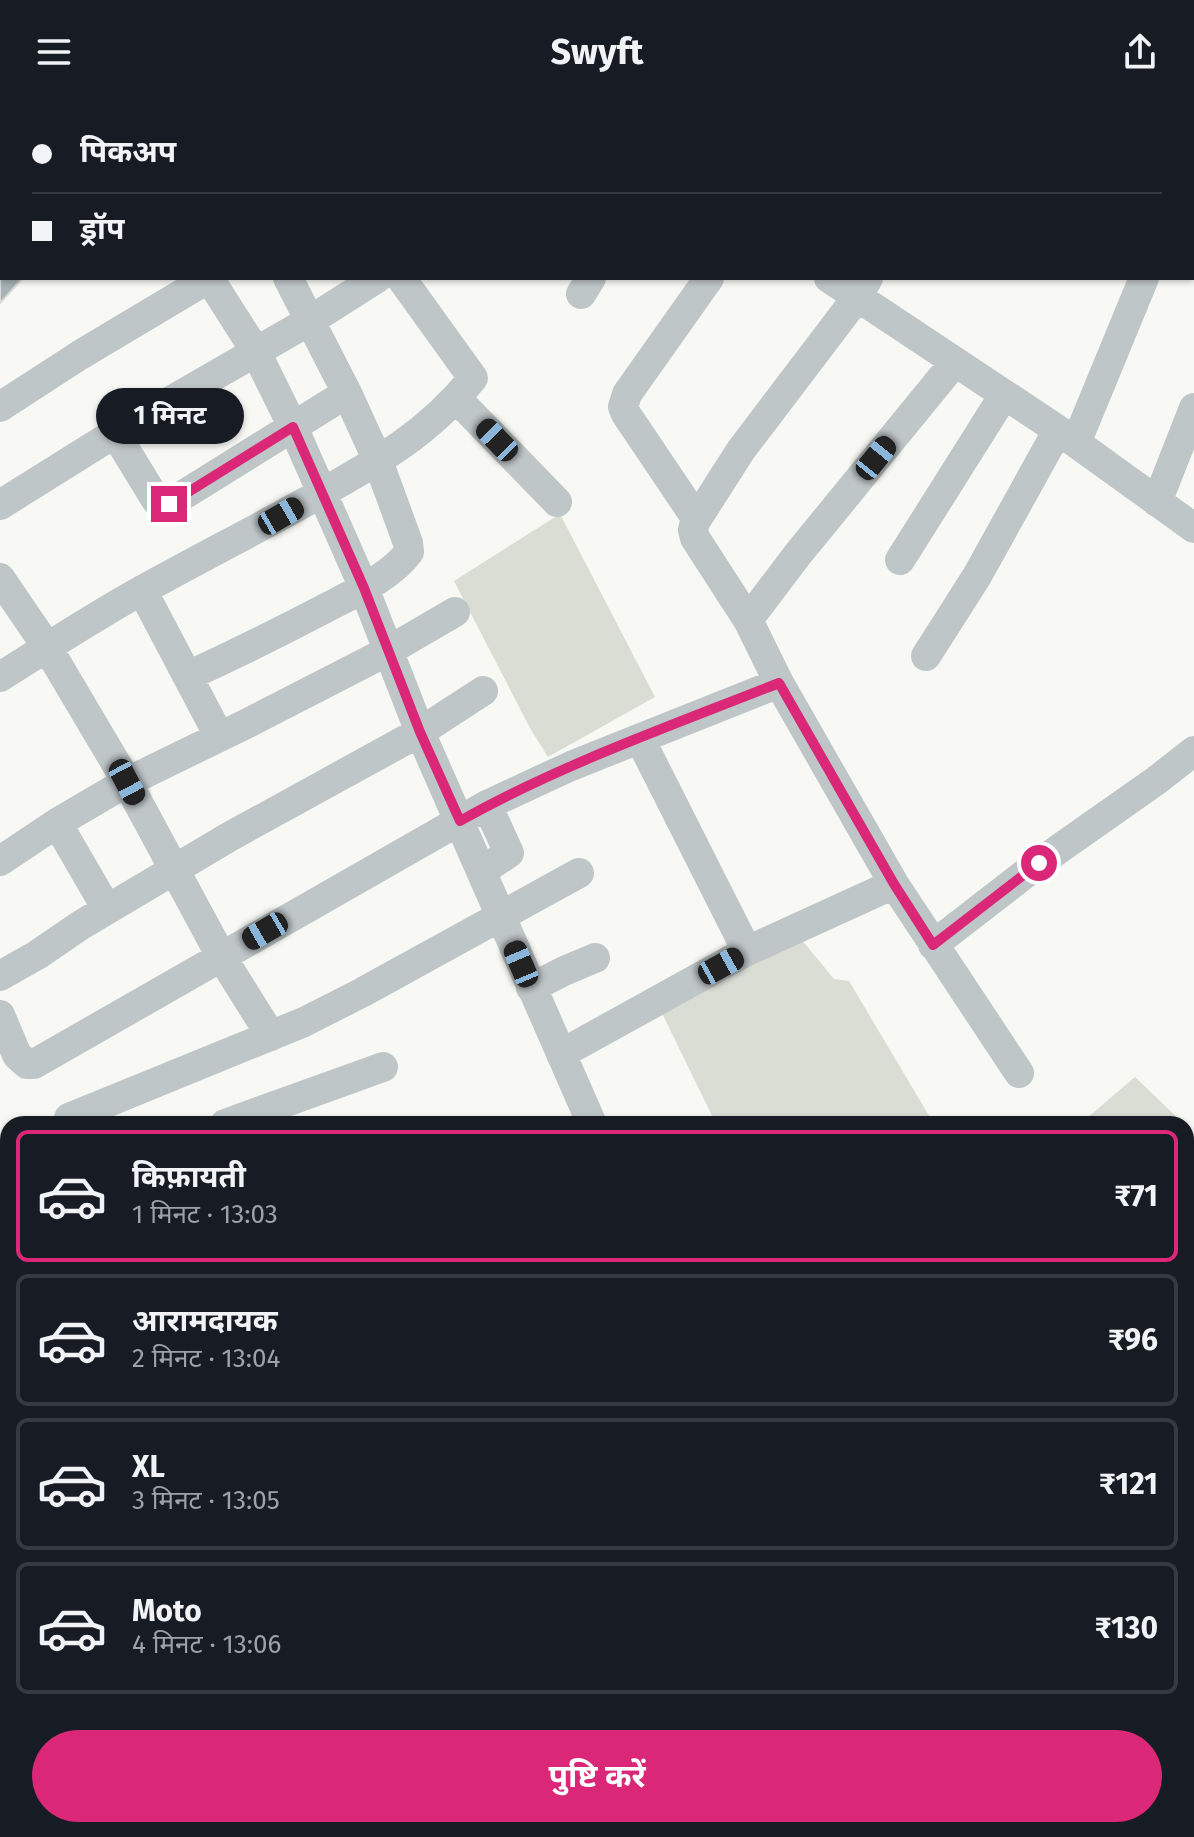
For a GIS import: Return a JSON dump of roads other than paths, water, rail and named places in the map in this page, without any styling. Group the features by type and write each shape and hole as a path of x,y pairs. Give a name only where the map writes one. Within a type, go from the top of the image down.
{"street":[{"path":"0,407 206,280"},
{"path":"210,280 256,352 293,427 364,588 420,732 588,1116"},
{"path":"188,676 364,588 409,552 378,461 289,280"},
{"path":"0,505 374,280"},
{"path":"0,677 142,590 378,461 427,427 473,378 402,280"},
{"path":"696,518 623,407 627,394 708,280"},
{"path":"837,280 863,287 954,363 1067,437 1194,528"},
{"path":"926,656 1067,437 1143,280"},
{"path":"863,287 741,450 696,518 693,530 695,538 748,620 779,683 894,884 1019,1073"},
{"path":"748,620 954,363"},
{"path":"115,433 156,500 169,504 347,393"},
{"path":"900,560 1004,395"},
{"path":"456,398 557,502"},
{"path":"1157,502 1194,408"},
{"path":"2,585 47,647 176,869 221,956 271,1036"},
{"path":"142,590 219,736"},
{"path":"0,861 127,782 388,651 455,612"},
{"path":"0,1015 17,1055 27,1064 34,1064 487,805 571,766 779,683"},
{"path":"0,976 229,837 420,732 483,691"},
{"path":"640,739 747,951"},
{"path":"933,945 1039,863 1194,751"},
{"path":"482,871 509,853 487,805"},
{"path":"57,823 107,909"},
{"path":"74,1116 271,1036 363,992 579,873"},
{"path":"561,1054 747,951 894,884"},
{"path":"531,988 595,958"},
{"path":"247,1116 383,1067"}]}
